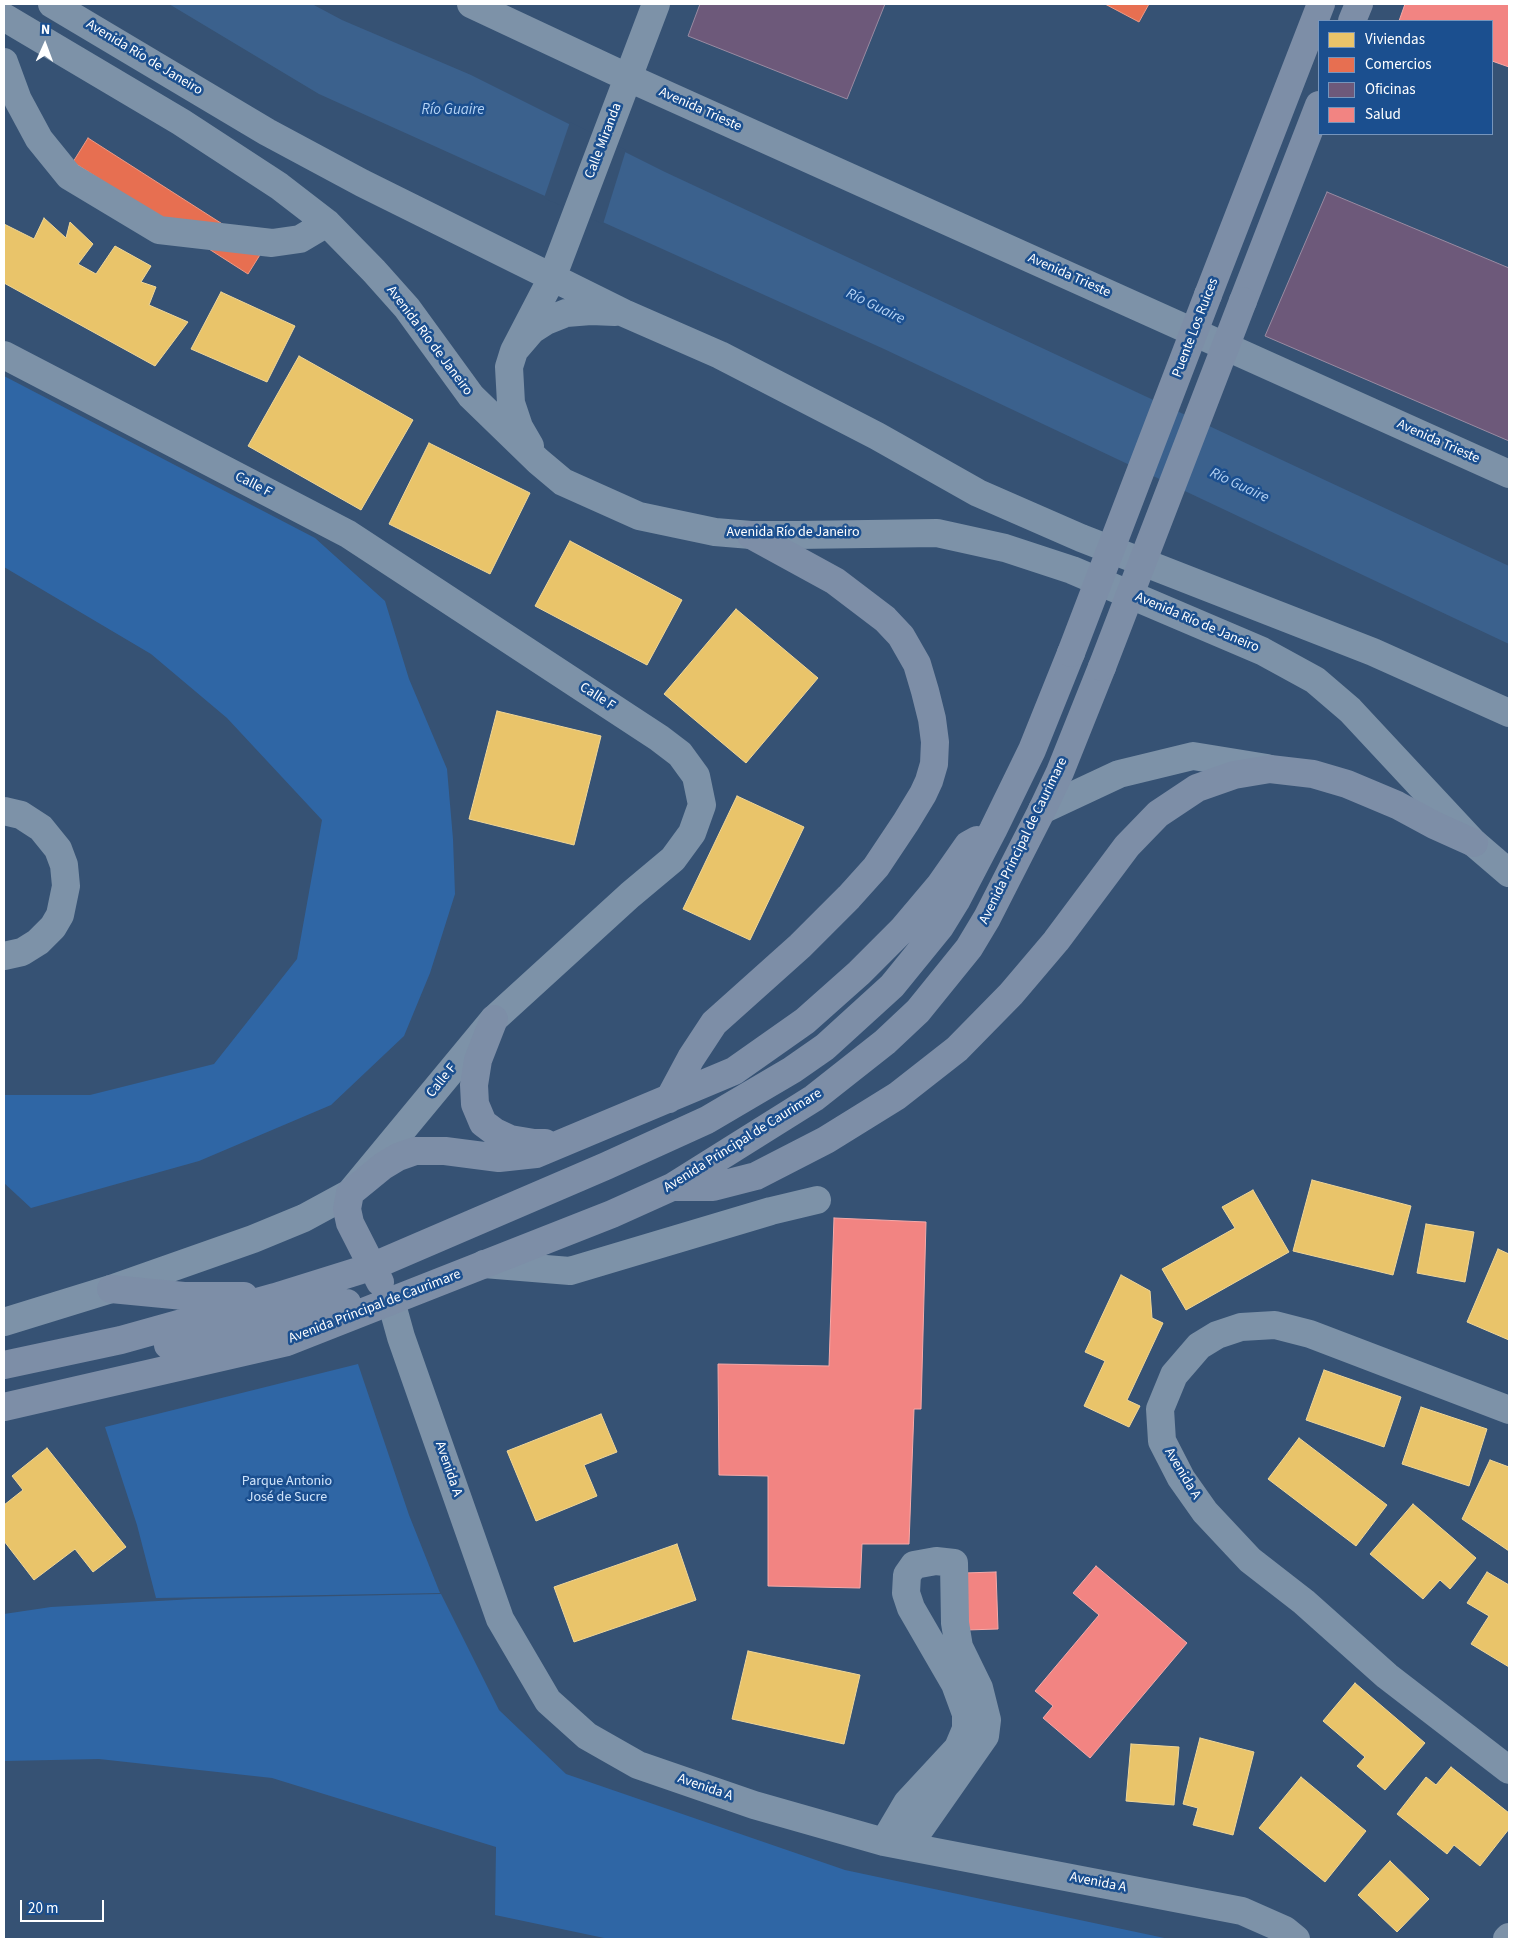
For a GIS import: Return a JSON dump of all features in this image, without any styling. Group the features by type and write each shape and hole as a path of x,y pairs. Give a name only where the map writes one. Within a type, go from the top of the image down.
{"main road":[{"name":"Puente Los Ruices","path":"993,830 1032,750 1071,653 1321,4"},
{"path":"1352,20 1359,4"},
{"name":"Avenida Principal de Caurimare","path":"4,1407 287,1342 612,1214 672,1187 814,1098 884,1042 918,1011 969,948 987,918 1060,772 1318,109"},
{"path":"669,1099 691,1058 714,1023 800,946 849,897 876,866 902,830 919,801 929,781 934,764 934,734 925,691 917,664 901,636 885,619 835,581 751,535"},
{"path":"672,1187 713,1187 756,1176 826,1140 897,1096 957,1049 1011,994 1056,940 1127,846 1158,814 1197,788 1234,775 1270,769 1313,774 1347,784 1397,804 1434,825 1474,843"},
{"path":"391,1301 371,1267 350,1223 347,1209 350,1193 383,1166 398,1157 415,1151 445,1151 499,1158 536,1154 734,1071 805,1021 859,973 902,930 940,884 968,845 993,830"},
{"path":"4,1365 121,1340 275,1297 371,1267 708,1120 806,1061 825,1047 858,1018 906,970 940,927 952,908 993,830"},
{"path":"494,1019 478,1060 474,1085 475,1104 483,1123 495,1132 510,1139 534,1143 561,1143"},
{"path":"111,1290 184,1296 275,1297"},
{"path":"4,1381 281,1320 360,1300 391,1301"}],"street":[{"name":"Avenida Río de Janeiro","path":"52,4 275,137 387,196 552,278 624,313 720,355 877,436 978,493 1081,538 1374,652 1509,714"},
{"name":"Avenida Trieste","path":"471,4 626,84 1509,474"},
{"name":"Calle Miranda","path":"514,351 552,278 656,4"},
{"name":"Avenida Río de Janeiro","path":"4,16 181,122 279,186 327,223 374,270 407,308 471,396 538,461 563,482 639,516 715,532 751,535 937,533 1005,548 1072,570 1214,629 1262,651 1315,680 1350,710 1474,843 1509,873"},
{"path":"4,62 18,100 39,139 69,176 159,230 272,243 300,239 327,223"},
{"path":"538,461 519,427 511,403 509,366 514,351 532,330 546,321 566,313 591,311 624,313"},
{"name":"Calle F","path":"4,356 348,534 659,738 680,754 696,776 702,805 692,833 673,858 630,894 494,1019 350,1193"},
{"path":"1042,810 1119,774 1193,756 1270,769"},
{"path":"4,811 21,815 42,828 58,849 64,865 66,886 60,914 53,927 38,942 22,952 4,956"},
{"path":"4,1322 111,1290 253,1239 304,1218 350,1193"},
{"path":"484,1264 570,1271 771,1211 817,1200"},
{"name":"Avenida A","path":"391,1301 401,1337 500,1619 548,1701 587,1736 638,1765 754,1805 896,1844 1242,1911 1285,1930 1296,1939"},
{"name":"Avenida A","path":"1509,1410 1310,1334 1275,1324 1241,1327 1217,1335 1199,1346 1174,1375 1160,1409 1162,1441 1181,1478 1205,1512 1250,1560 1304,1602 1387,1676 1509,1770"},
{"path":"936,1561 954,1563 955,1622 959,1647 979,1688 987,1720 985,1736 896,1844 907,1802 958,1748 966,1729 966,1714 955,1684 911,1608 906,1592 907,1575 918,1563 936,1561"}],"green space":[{"path":"4,376 315,538 385,601 409,679 447,769 453,839 455,894 430,973 404,1036 331,1105 199,1161 31,1208 4,1183 4,1095 90,1095 214,1064 297,959 322,820 227,718 151,654 4,567"},
{"name":"Parque Antonio José de Sucre","path":"358,1364 409,1515 440,1593 156,1598 137,1525 105,1427"},
{"path":"441,1594 499,1710 566,1774 845,1870 1169,1939 609,1939 495,1915 496,1847 272,1778 99,1759 4,1761 4,1614 51,1607 194,1599"}],"water":[{"name":"Río Guaire","path":"169,4 312,4 342,20 471,75 665,172 1509,566 1509,644 884,349 319,94"}],"pier":[{"path":"570,122 626,150 603,224 544,198"}],"building: Viviendas":[{"path":"44,218 66,238 70,222 93,244 78,264 96,274 115,246 151,266 141,282 156,287 149,305 188,322 155,366 4,283 4,224 34,239"},
{"path":"221,292 295,326 267,382 191,349"},
{"path":"299,356 413,420 361,510 248,446"},
{"path":"429,443 530,493 490,574 389,524"},
{"path":"570,541 682,600 647,665 535,606"},
{"path":"736,609 818,678 746,763 664,694"},
{"path":"497,711 601,736 574,845 469,819"},
{"path":"737,796 804,827 750,940 683,909"},
{"path":"1312,1180 1411,1206 1393,1275 1293,1251"},
{"path":"1253,1190 1289,1252 1186,1310 1162,1269 1235,1228 1222,1207"},
{"path":"1426,1224 1474,1232 1465,1282 1417,1273"},
{"path":"1498,1249 1509,1254 1509,1340 1467,1322"},
{"path":"1121,1275 1150,1291 1152,1318 1163,1323 1127,1400 1140,1406 1129,1427 1084,1406 1105,1361 1085,1352"},
{"path":"1324,1370 1401,1397 1384,1447 1306,1420"},
{"path":"1421,1407 1487,1429 1469,1486 1402,1464"},
{"path":"601,1414 617,1452 584,1465 597,1496 536,1521 507,1451"},
{"path":"1299,1438 1387,1505 1356,1546 1268,1479"},
{"path":"47,1448 126,1547 93,1572 75,1549 34,1580 4,1541 4,1505 23,1490 12,1476"},
{"path":"1490,1460 1509,1467 1509,1551 1462,1519"},
{"path":"1413,1504 1476,1558 1450,1589 1440,1580 1423,1599 1370,1554"},
{"path":"677,1544 696,1600 574,1642 554,1587"},
{"path":"1487,1572 1509,1585 1509,1667 1471,1644 1489,1616 1467,1603"},
{"path":"748,1651 860,1675 844,1744 732,1719"},
{"path":"1355,1683 1425,1743 1385,1790 1357,1766 1365,1757 1323,1721"},
{"path":"1200,1738 1254,1752 1233,1835 1193,1825 1198,1808 1183,1804"},
{"path":"1131,1744 1179,1747 1174,1805 1126,1801"},
{"path":"1451,1767 1509,1813 1509,1829 1480,1866 1454,1845 1447,1854 1397,1814 1426,1777 1436,1785"},
{"path":"1301,1777 1366,1831 1325,1882 1259,1828"},
{"path":"1390,1861 1429,1899 1397,1932 1358,1895"}],"building: Comercios":[{"path":"1105,4 1149,4 1139,22"},
{"path":"88,138 263,250 248,274 73,162"}],"building: Oficinas":[{"path":"700,4 885,4 847,99 688,36"},
{"path":"1327,192 1509,268 1509,441 1265,336"}],"building: Salud":[{"path":"1405,4 1509,4 1509,67 1493,61 1493,20 1399,20"},
{"path":"834,1218 926,1222 921,1409 914,1409 909,1544 862,1544 860,1588 768,1586 768,1476 719,1475 718,1364 829,1366"},
{"path":"1096,1566 1187,1643 1090,1758 1043,1718 1053,1706 1035,1691 1099,1615 1073,1593"},
{"path":"996,1572 998,1629 966,1630 964,1573"}]}
